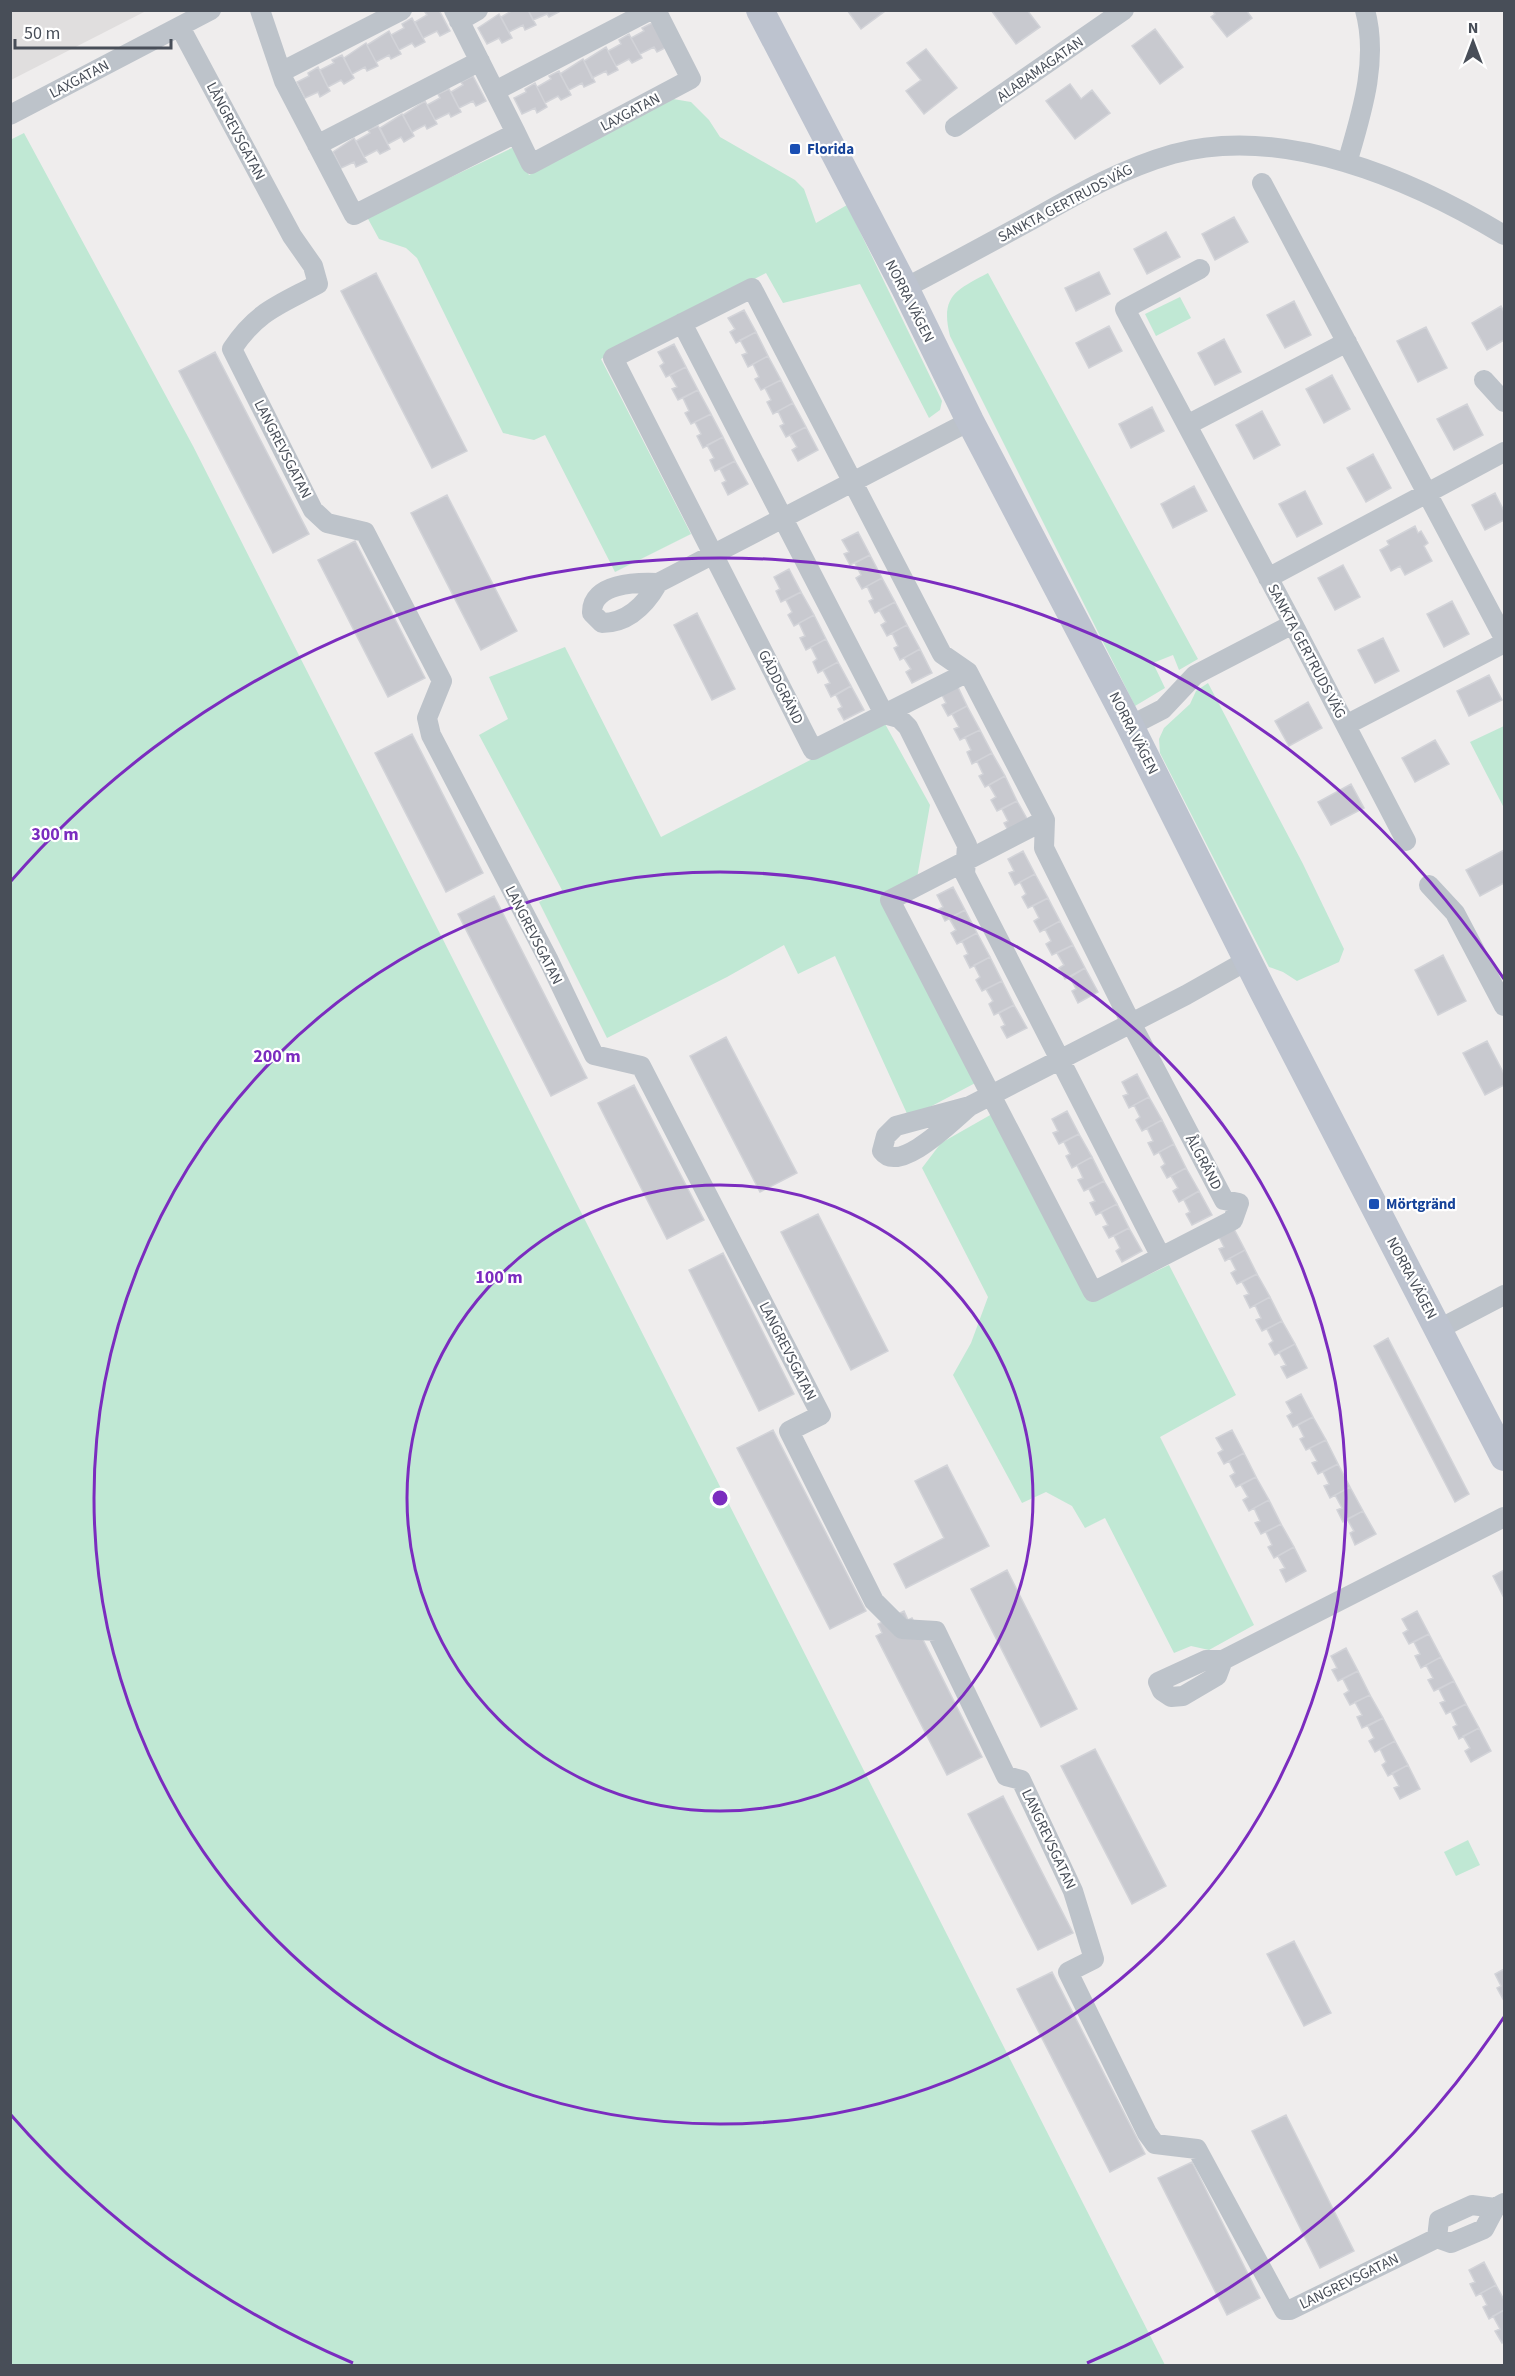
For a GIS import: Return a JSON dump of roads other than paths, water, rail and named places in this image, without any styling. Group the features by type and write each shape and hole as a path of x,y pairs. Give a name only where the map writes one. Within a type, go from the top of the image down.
{"street":[{"name":"LAXGATAN","path":"10,115 211,10"},
{"path":"260,10 284,81 354,214 516,133"},
{"path":"281,72 402,10"},
{"name":"LAXGATAN","path":"478,10 456,16 531,164 691,79 656,10"},
{"path":"495,91 651,10"},
{"name":"NORRA VÄGEN","path":"760,10 905,288 970,421 1130,726 1504,1457"},
{"name":"ALABAMAGATAN","path":"955,127 1124,10"},
{"path":"1347,163 1365,98 1370,65 1365,10"},
{"name":"LÅNGREVSGATAN","path":"180,27 291,236"},
{"path":"317,145 480,61"},
{"name":"SANKTA GERTRUDS VÄG","path":"905,288 1108,177 1174,153 1211,147 1247,146 1287,149 1347,163 1423,192 1504,235"},
{"path":"1262,183 1504,638"},
{"name":"LANGREVSGATAN","path":"291,236 313,266 318,284 260,315 245,330 232,349 313,510 327,523 365,532 442,681 427,718 431,735 549,961 594,1055 641,1066 702,1181 821,1415 789,1431 874,1601 902,1629 936,1631 1006,1776 1021,1780 1073,1891 1094,1959 1068,1972 1147,2133 1155,2144 1197,2149 1284,2310 1290,2310 1437,2238"},
{"name":"SANKTA GERTRUDS VÄG","path":"1200,269 1125,309 1406,841"},
{"name":"GÄDDGRÄND","path":"968,672 813,750 613,358 752,288 942,654 968,672 1045,820"},
{"path":"682,323 884,714 898,718 908,727 967,844 965,874 1161,1257"},
{"path":"1187,425 1347,342"},
{"path":"1484,380 1504,402"},
{"path":"658,583 970,421"},
{"name":"SANKTA GERTRUDS VÄG","path":"1268,578 1504,452"},
{"path":"1130,726 1163,709 1195,675 1293,624"},
{"name":"SANKTA GERTRUDS VÄG","path":"1346,725 1504,643"},
{"name":"ÅLGRÄND","path":"1045,820 1044,848 1131,1023 1224,1200 1239,1203 1233,1220 1092,1292 890,900 1045,820"},
{"path":"1429,885 1455,913 1504,1006"},
{"path":"970,1106 1248,960"},
{"path":"1439,1329 1504,1295"},
{"path":"1223,1660 1504,1517"},
{"path":"1472,2205 1500,2205 1484,2229 1451,2243 1437,2238 1439,2220 1472,2205"}],"place":[{"name":"Florida","path":"795,149"},
{"name":"Mörtgränd","path":"1374,1204"}]}
